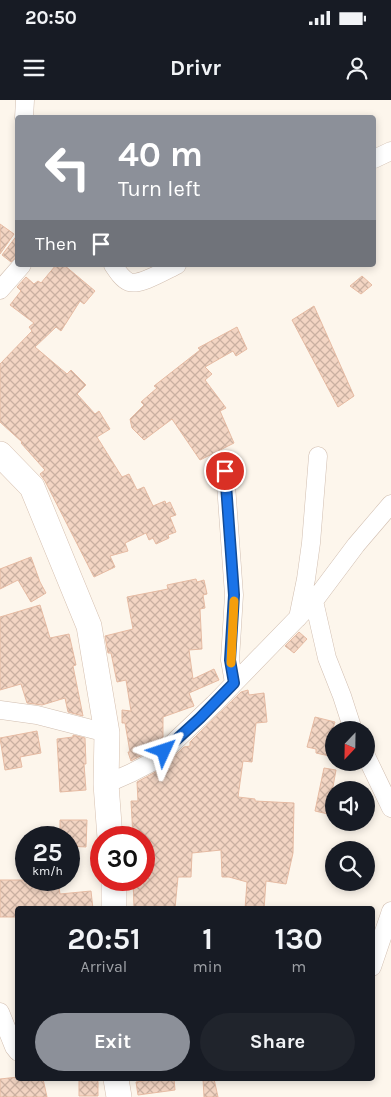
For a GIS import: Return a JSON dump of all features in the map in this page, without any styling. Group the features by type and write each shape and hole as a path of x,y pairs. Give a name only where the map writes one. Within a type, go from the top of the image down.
{"main road":[{"path":"0,454 32,487 89,626 107,733 106,784 109,826"},
{"path":"114,891 114,906"},
{"path":"116,1081 119,1097"}],"street":[{"path":"24,115 25,100"},
{"path":"376,158 391,151"},
{"path":"0,290 20,267"},
{"path":"114,267 121,276 129,282 139,282 173,267"},
{"path":"297,619 306,579 311,543 318,456"},
{"path":"225,471 234,595 230,660 234,683"},
{"path":"106,784 154,760 186,732 314,602 356,544 391,504"},
{"path":"314,602 327,658 350,721"},
{"path":"0,710 36,715 107,733"},
{"path":"373,771 391,808"},
{"path":"375,958 391,911"},
{"path":"0,1012 15,1048"}],"building":[{"path":"0,224 14,234 0,254"},
{"path":"15,238 15,259 11,262 2,255"},
{"path":"54,267 66,267 95,291 84,304 80,301 61,331 56,327 35,347 67,374 71,370 86,385 77,394 95,414 99,411 110,429 97,437 122,477 129,474 137,490 144,487 153,506 165,501 166,504 170,502 176,515 170,517 176,532 168,535 169,538 156,544 153,538 149,540 146,533 125,543 128,551 110,556 115,567 94,577 40,474 45,470 22,442 0,422 0,364 32,331 29,327 34,323 10,305 21,291 17,287 26,277 34,284 38,281 41,283"},
{"path":"362,276 372,285 361,294 350,286"},
{"path":"314,306 354,396 338,407 292,320"},
{"path":"237,327 247,349 236,356 233,351 205,367 212,374 205,380 226,408 220,411 234,443 200,460 172,419 144,440 132,428 130,419 144,405 141,402 157,388 154,386 200,350 198,348"},
{"path":"31,557 46,593 31,602 18,580 0,589 0,569"},
{"path":"196,579 197,582 204,580 207,594 203,595 205,608 200,609 202,649 189,650 193,679 214,669 219,680 189,693 194,706 163,717 163,737 148,752 131,761 128,752 130,752 125,723 122,723 122,710 131,711 126,680 117,682 111,653 108,653 105,636 133,629 127,597 168,589 167,585"},
{"path":"40,605 50,638 69,634 76,665 73,666 83,716 68,712 65,698 42,705 27,703 21,684 0,690 0,617"},
{"path":"299,632 307,639 294,653 285,646"},
{"path":"248,690 249,695 264,693 267,722 256,723 252,762 243,761 238,797 255,799 255,801 294,803 293,853 286,884 266,881 264,906 245,906 247,882 222,877 221,850 192,853 191,877 178,877 175,906 134,906 133,891 155,891 155,826 132,826 131,801 138,801 137,782 161,769 184,747 190,746 190,742 241,692"},
{"path":"315,717 331,721 325,721 325,755 316,753 316,749 307,747"},
{"path":"37,731 41,753 20,757 22,767 5,770 0,738"},
{"path":"73,735 85,738 86,790 60,792 57,739 73,737"},
{"path":"324,768 325,771 336,771 334,781 325,781 325,813 315,811"},
{"path":"60,820 87,820 86,847 80,847 80,826 60,826"},
{"path":"0,880 15,880 15,891 60,891 60,894 91,891 93,906 15,906 15,917 0,917"},
{"path":"15,1077 15,1081 43,1081 47,1097 0,1097 0,1079"},
{"path":"79,1081 98,1081 98,1096 79,1096"},
{"path":"174,1081 175,1090 138,1095 136,1082"},
{"path":"203,1081 214,1081 218,1097 204,1097"}],"slow traffic":[{"path":"231,663 234,601"}],"route":[{"path":"164,751 186,732 234,683 230,660 234,595 225,471"}]}
